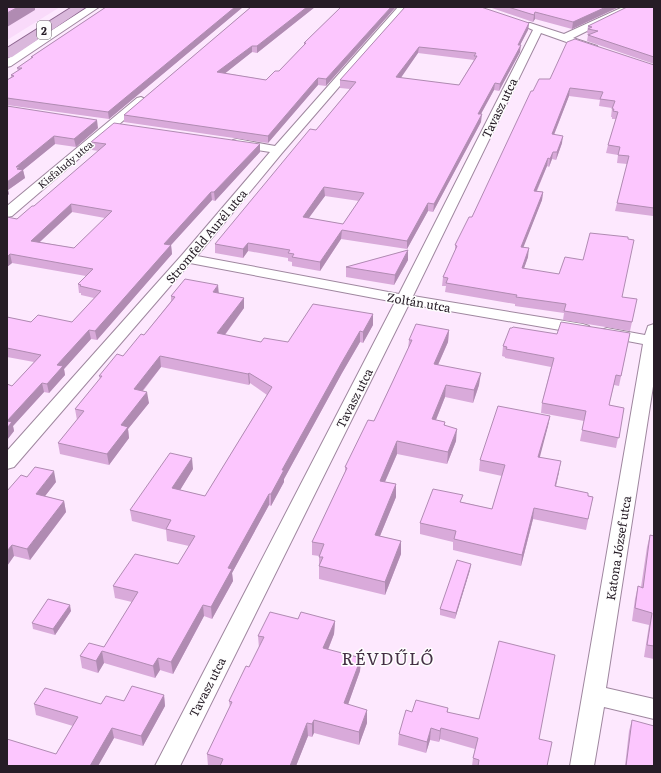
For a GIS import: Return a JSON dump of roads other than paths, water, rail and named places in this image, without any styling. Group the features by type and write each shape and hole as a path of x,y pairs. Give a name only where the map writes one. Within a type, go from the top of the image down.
{"main road":[{"name":"2","path":"7,54 80,7"}],"street":[{"path":"7,64 94,7"},
{"name":"Stromfeld Aurél utca","path":"7,463 187,258 278,150 403,7"},
{"path":"564,38 630,7"},
{"path":"515,21 602,51"},
{"name":"Tavasz utca","path":"167,766 404,299 538,29"},
{"name":"Kisfaludy utca","path":"7,213 148,94"},
{"path":"97,123 128,127"},
{"path":"223,141 278,150"},
{"name":"Zoltán utca","path":"187,258 404,299 653,335"},
{"name":"Katona József utca","path":"582,766 653,335"},
{"path":"594,695 654,709"}],"district":[{"name":"RÉVDŰLŐ","path":"388,657"}]}
